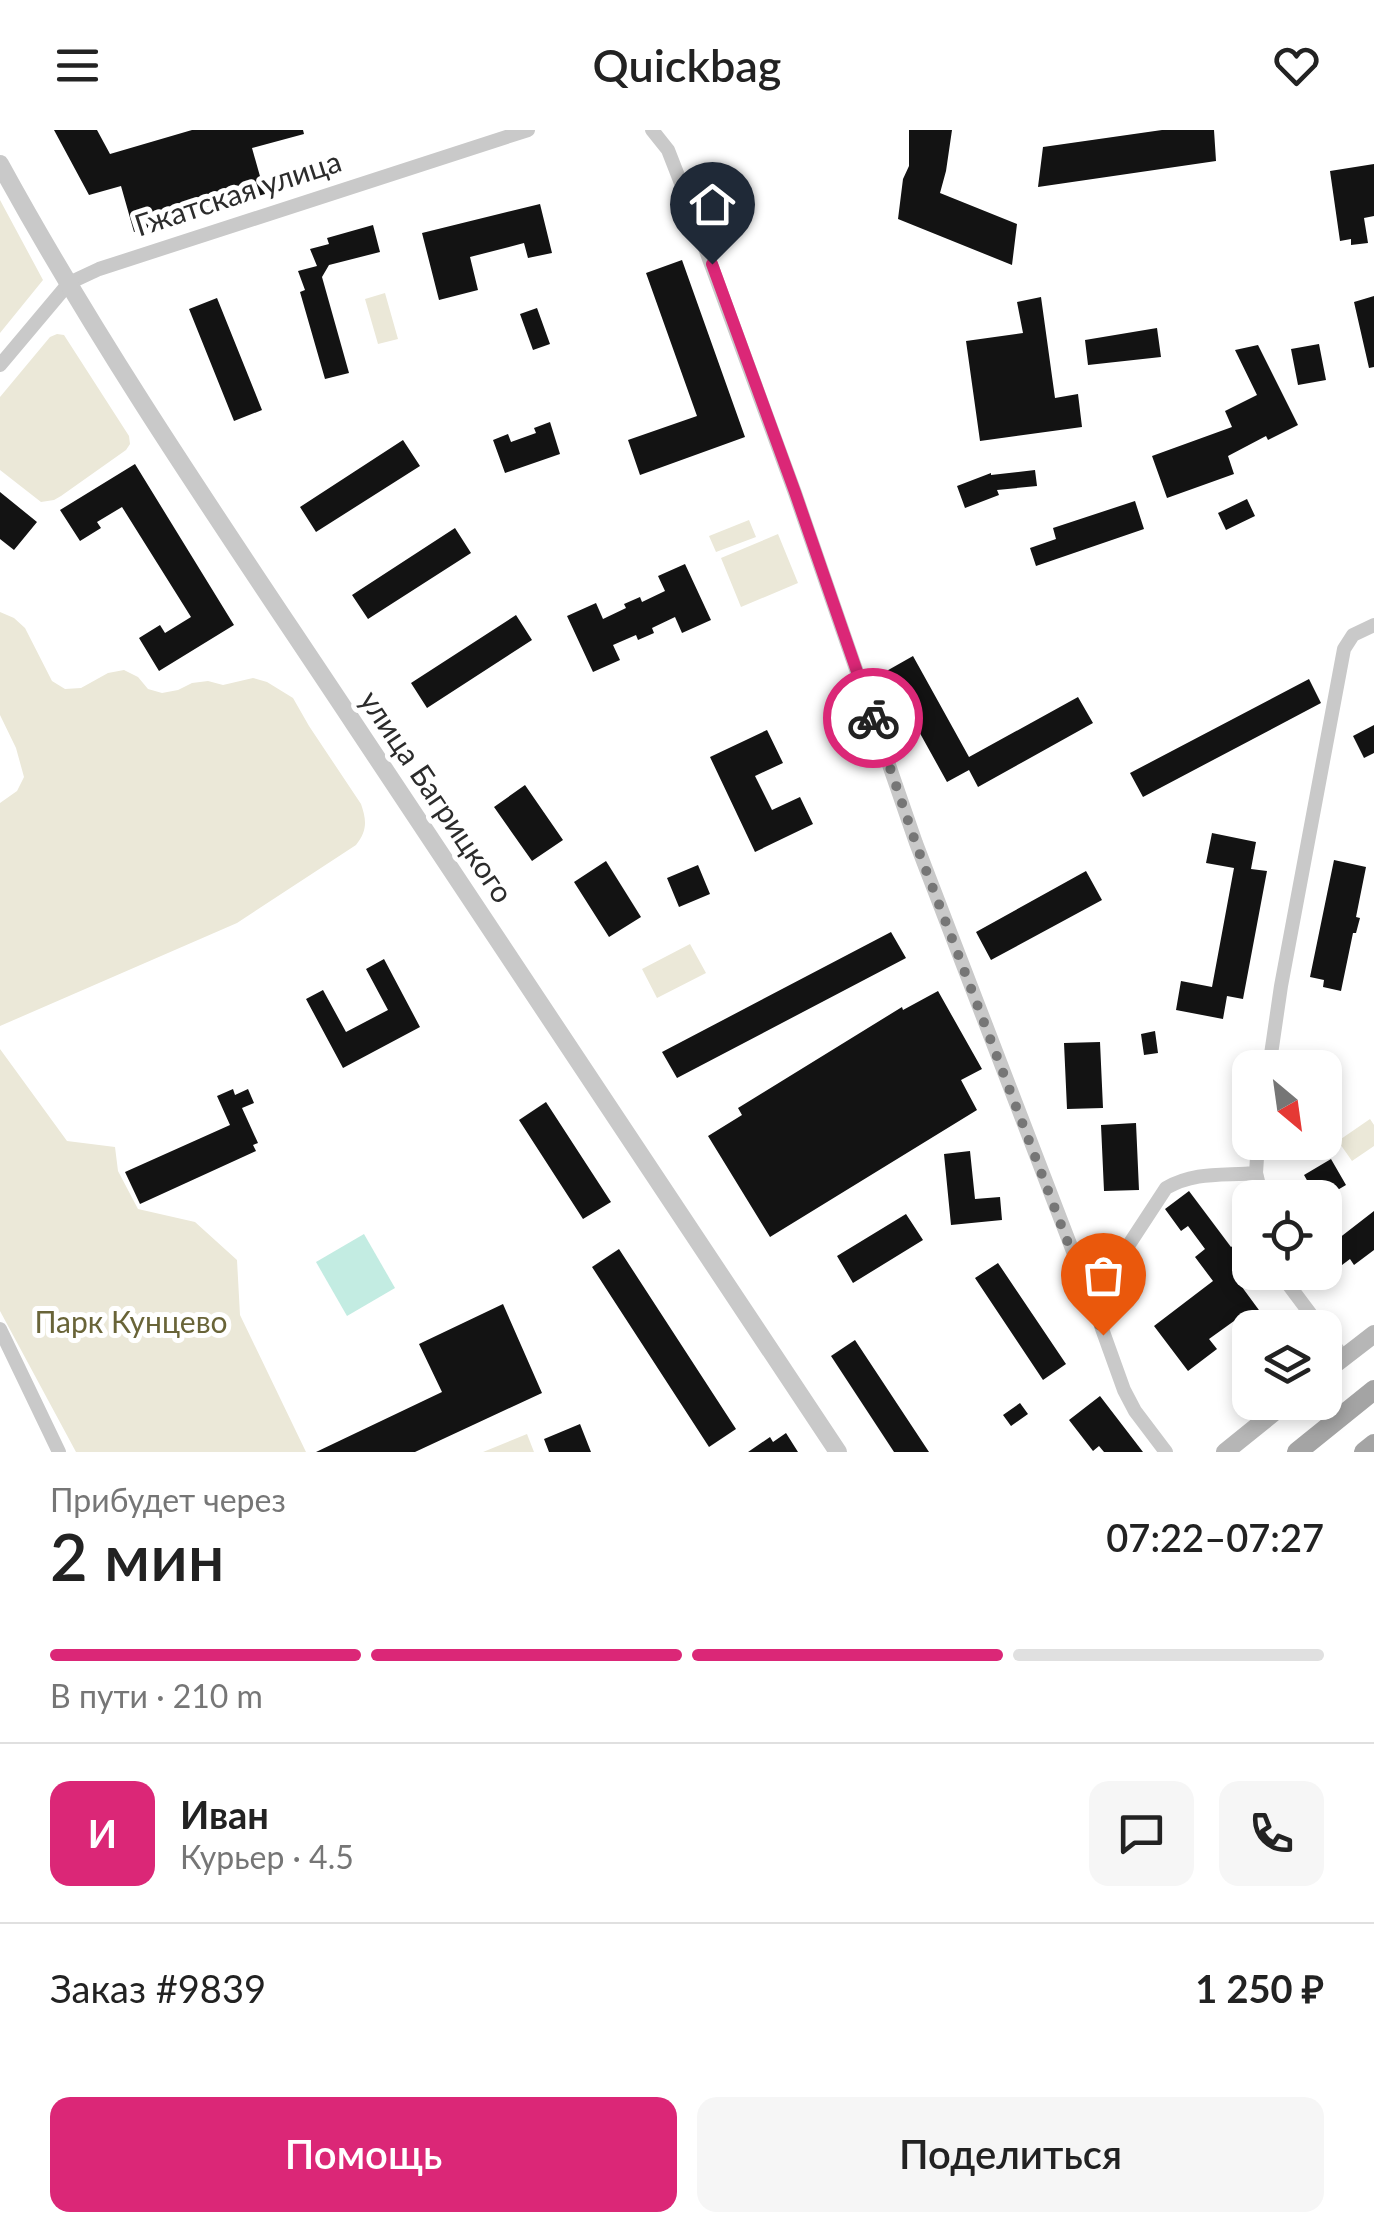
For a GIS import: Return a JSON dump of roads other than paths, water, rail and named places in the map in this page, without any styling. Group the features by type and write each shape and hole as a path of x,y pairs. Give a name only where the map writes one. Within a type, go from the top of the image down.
{"main road":[{"path":"1344,1357 1374,1334"},
{"path":"1297,1452 1371,1392"},
{"path":"1225,1452 1264,1420"},
{"path":"1364,1452 1374,1444"}],"street":[{"name":"Гжатская улица","path":"0,365 69,283 107,266 528,130"},
{"path":"652,130 668,150 684,191 802,510 916,844 1115,1370 1135,1411 1166,1452"},
{"name":"улица Багрицкого","path":"0,164 69,283 221,524 838,1452"},
{"path":"1272,1050 1344,650 1353,635 1374,625"},
{"path":"1257,1160 1258,1180"},
{"path":"1092,1301 1166,1188 1194,1176 1256,1173"},
{"path":"1293,1290 1308,1310"},
{"path":"0,1330 59,1452"}],"park label":[{"name":"Парк Кунцево","path":"131,1323"}]}
